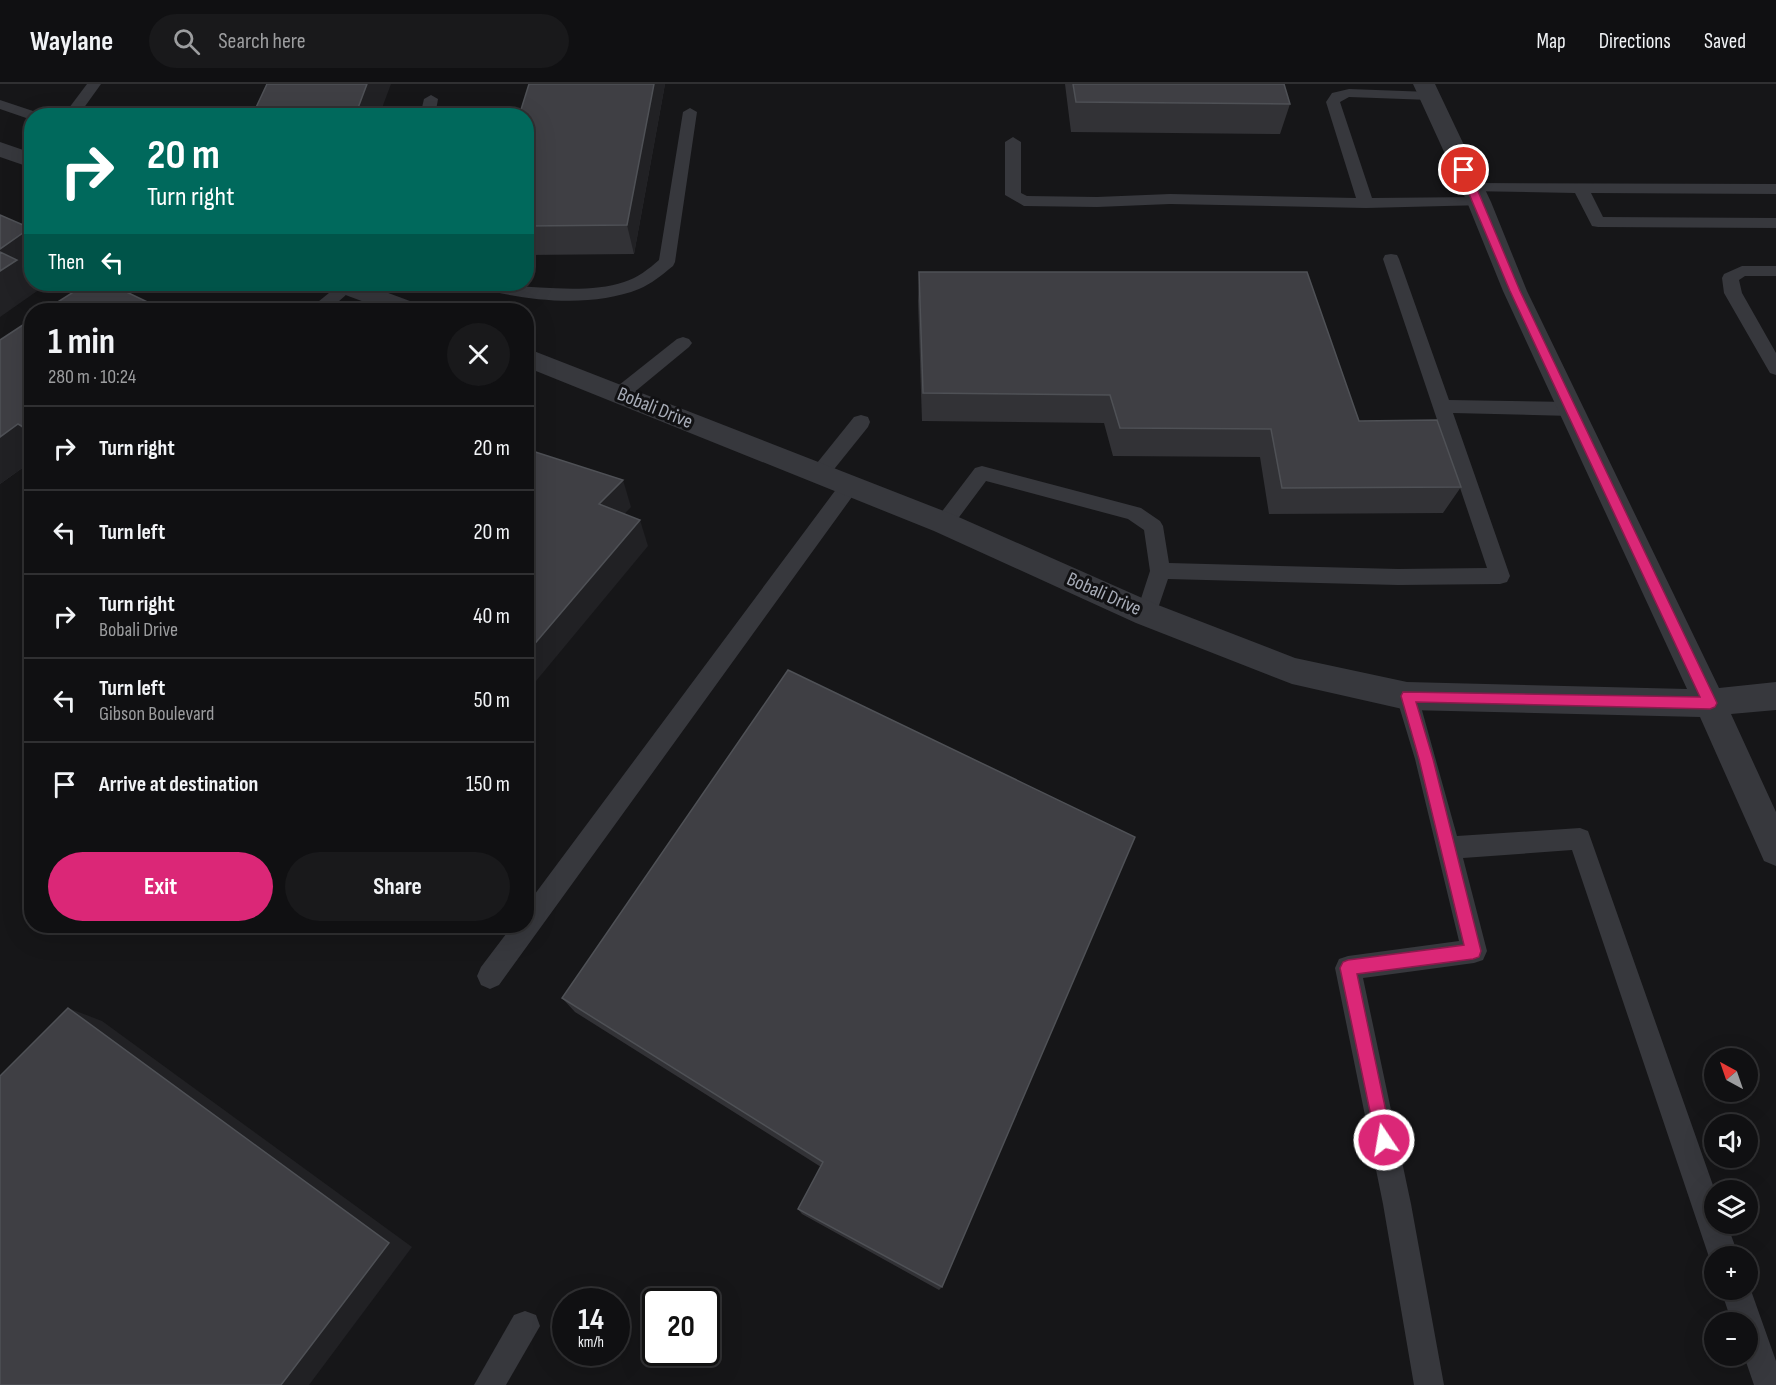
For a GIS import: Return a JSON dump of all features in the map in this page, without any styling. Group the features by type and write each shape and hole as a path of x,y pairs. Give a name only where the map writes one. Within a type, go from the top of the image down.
{"street":[{"path":"1427,90 1476,195 1515,291 1710,703 1776,850"},
{"path":"0,149 24,158"},
{"path":"382,291 399,303"},
{"name":"Bobali Drive","path":"534,360 944,523 1147,614 1292,671 1407,696 1710,703 1776,696"}],"lane":[{"path":"76,108 94,84"},
{"path":"1366,203 1333,102 1338,96 1349,93 1427,90"},
{"path":"429,108 431,99"},
{"path":"0,104 24,112"},
{"path":"522,291 588,293 625,288 651,276 667,262 673,236 690,112"},
{"path":"1013,142 1013,195 1024,201 1097,202 1170,199 1366,203 1580,188 1776,189"},
{"path":"1580,188 1598,222 1776,223"},
{"path":"1160,571 1398,577 1500,576 1390,258"},
{"path":"1776,271 1742,271 1730,278 1733,293 1776,369"},
{"path":"326,303 338,291"},
{"path":"620,394 683,343"},
{"path":"1441,406 1571,409"},
{"path":"820,473 861,422"},
{"path":"944,523 982,473 1134,513 1153,526 1160,571 1147,614"},
{"path":"534,916 850,485"},
{"path":"1407,696 1473,951 1348,968 1397,1204 1428,1385"},
{"path":"1448,848 1580,839 1720,1246"},
{"path":"490,976 522,933"},
{"path":"489,1385 525,1326"},
{"path":"1758,1354 1769,1385"}],"building":[{"path":"267,84 367,84 358,108 256,108"},
{"path":"529,84 654,84 627,225 534,226 534,108 522,108"},
{"path":"1073,84 1284,84 1290,104 1076,102"},
{"path":"0,215 24,225 24,232 0,249"},
{"path":"0,252 17,260 0,271"},
{"path":"919,272 1307,272 1359,421 1437,420 1461,487 1282,488 1271,429 1120,428 1110,395 923,393"},
{"path":"75,291 125,291 149,303 56,303"},
{"path":"24,324 24,428 18,424 0,437 0,340"},
{"path":"534,452 623,480 599,504 640,520 534,645"},
{"path":"788,670 1135,837 942,1287 798,1209 823,1162 562,998"},
{"path":"68,1008 389,1243 281,1385 0,1385 0,1076"}],"route":[{"path":"1384,1140 1348,968 1473,951 1426,759 1407,696 1710,703 1515,291 1464,170"}]}
